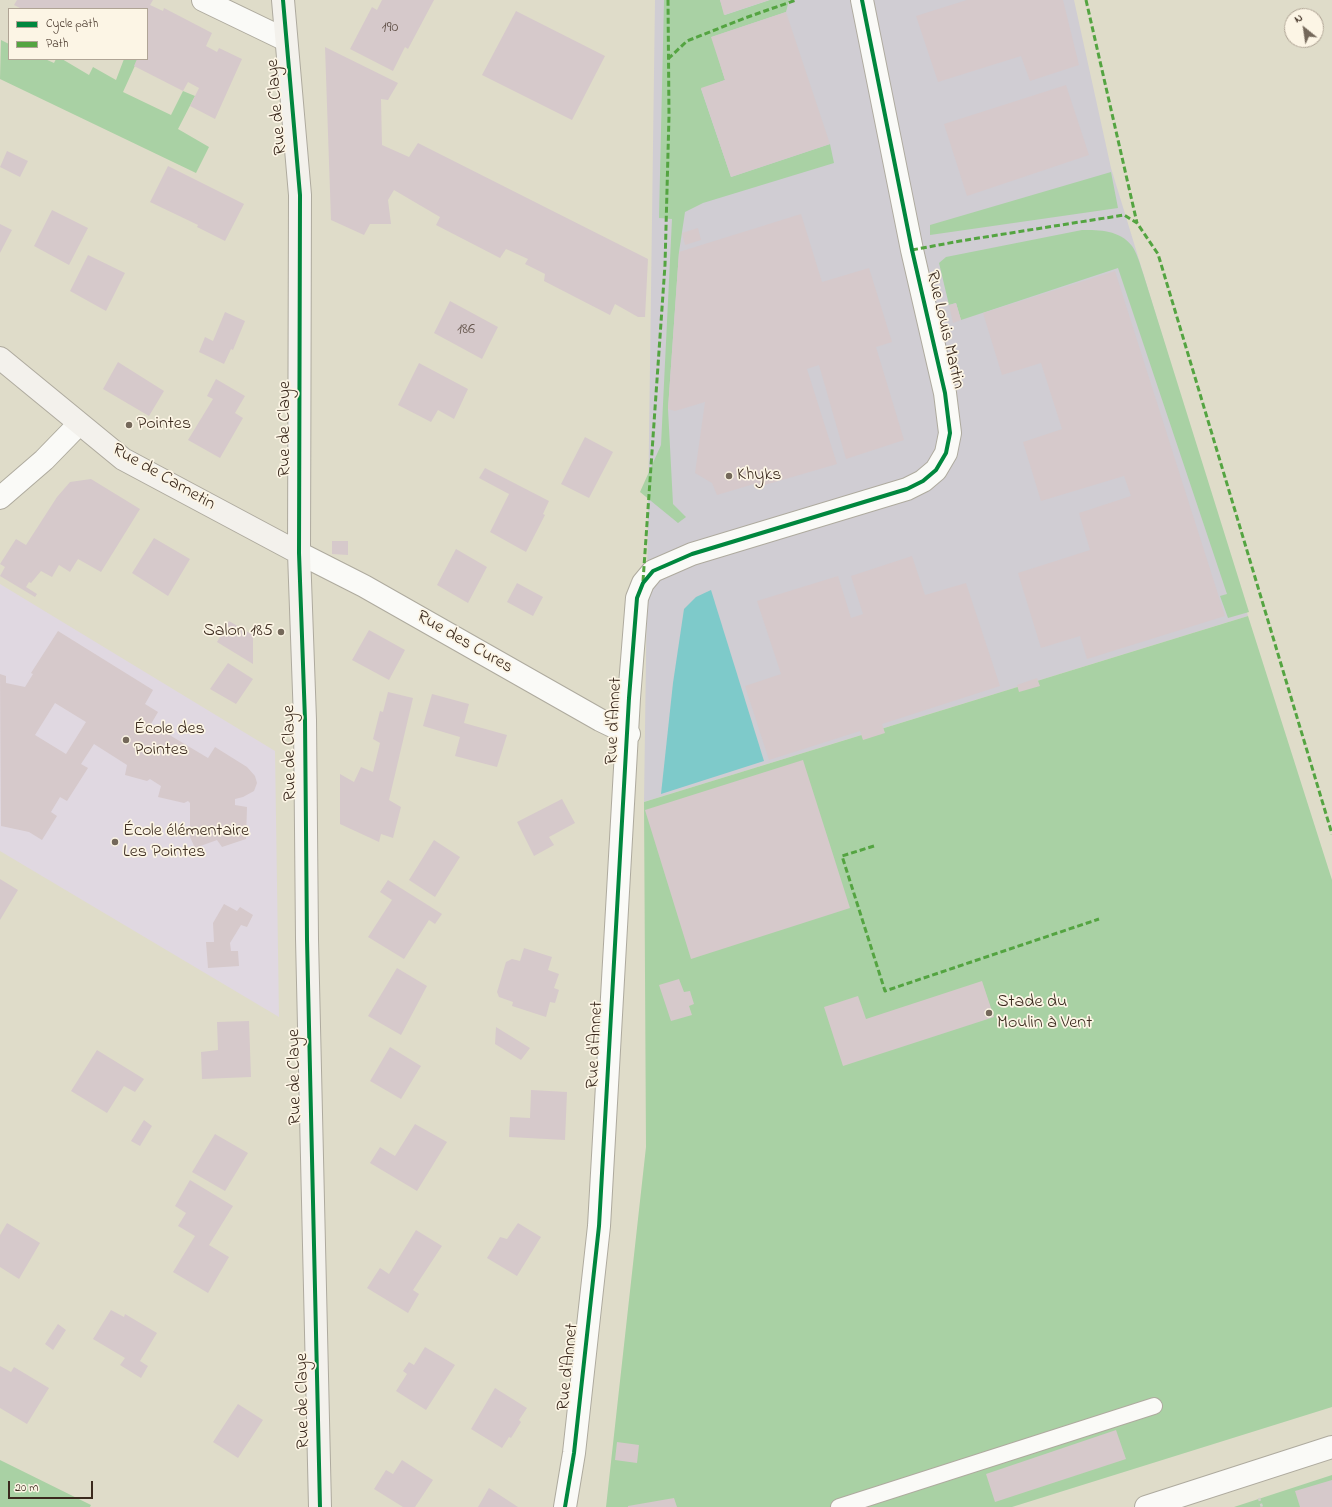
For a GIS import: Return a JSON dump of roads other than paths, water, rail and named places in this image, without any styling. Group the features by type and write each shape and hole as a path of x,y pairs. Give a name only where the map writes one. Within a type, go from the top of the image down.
{"street":[{"path":"203,0 286,40"},
{"name":"Rue de Claye","path":"283,0 300,195 299,553 305,720 307,939 320,1507"},
{"name":"Rue Louis Martin","path":"643,583 653,572 692,554 907,490 923,481 936,470 946,453 950,433 944,393 912,250 862,0"},
{"name":"Rue de Carnetin","path":"0,358 123,459 299,553"},
{"path":"0,498 44,460 79,424"},
{"name":"Rue des Cures","path":"299,553 364,586 600,720 629,734"},
{"name":"Rue d'Annet","path":"565,1507 574,1453 599,1226 630,698 638,598 643,583"},
{"path":"1146,1507 1332,1447"}],"lane":[{"path":"838,1507 1154,1406"}],"water":[{"path":"711,590 764,761 661,794 673,683 684,609 696,597"}],"place":[{"name":"Pointes","path":"129,425"},
{"name":"Khyks","path":"729,476"},
{"name":"Salon 185","path":"281,632"},
{"name":"École des Pointes","path":"126,740"},
{"name":"École élémentaire Les Pointes","path":"115,842"},
{"name":"Stade du Moulin à Vent","path":"989,1013"}]}
